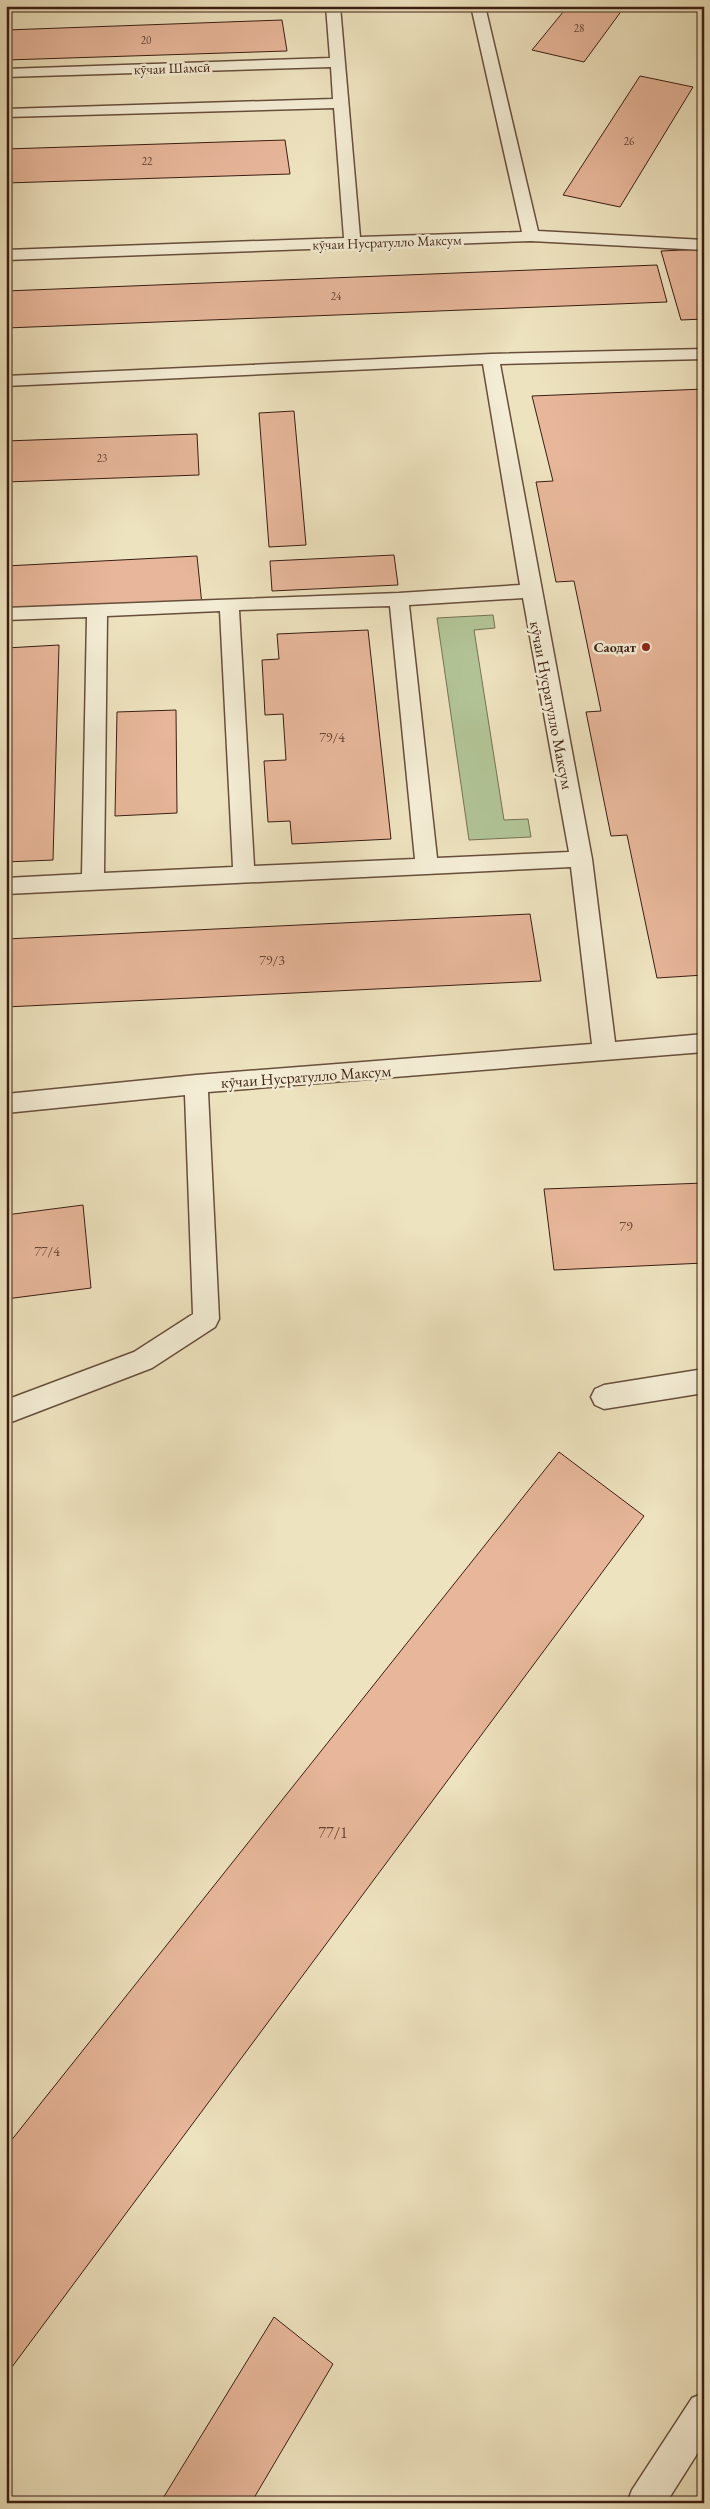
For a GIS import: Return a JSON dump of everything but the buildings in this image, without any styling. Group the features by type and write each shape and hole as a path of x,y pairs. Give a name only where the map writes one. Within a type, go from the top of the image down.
{"lane":[{"path":"333,6 352,243"},
{"path":"478,6 532,236"},
{"name":"кӯчаи Шамсӣ","path":"6,73 338,62"},
{"path":"6,113 341,103"},
{"name":"кӯчаи Нусратулло Максум","path":"6,255 532,236 619,239 704,245"},
{"path":"6,381 491,359 704,354"},
{"name":"кӯчаи Нусратулло Максум","path":"491,359 530,591 581,859 605,1052"},
{"path":"6,614 399,599 530,591"},
{"path":"399,599 426,866"},
{"path":"229,604 244,875"},
{"path":"92,882 97,610"},
{"path":"6,886 581,859"},
{"name":"кӯчаи Нусратулло Максум","path":"6,1104 196,1084 704,1043"},
{"path":"6,1412 142,1360 206,1319 196,1084"},
{"path":"604,1397 704,1381"},
{"path":"645,2503 704,2410"}],"green space":[{"path":"493,615 495,628 474,630 504,820 528,819 531,837 469,840 437,618"}],"place":[{"name":"Саодат","path":"646,647"}]}
